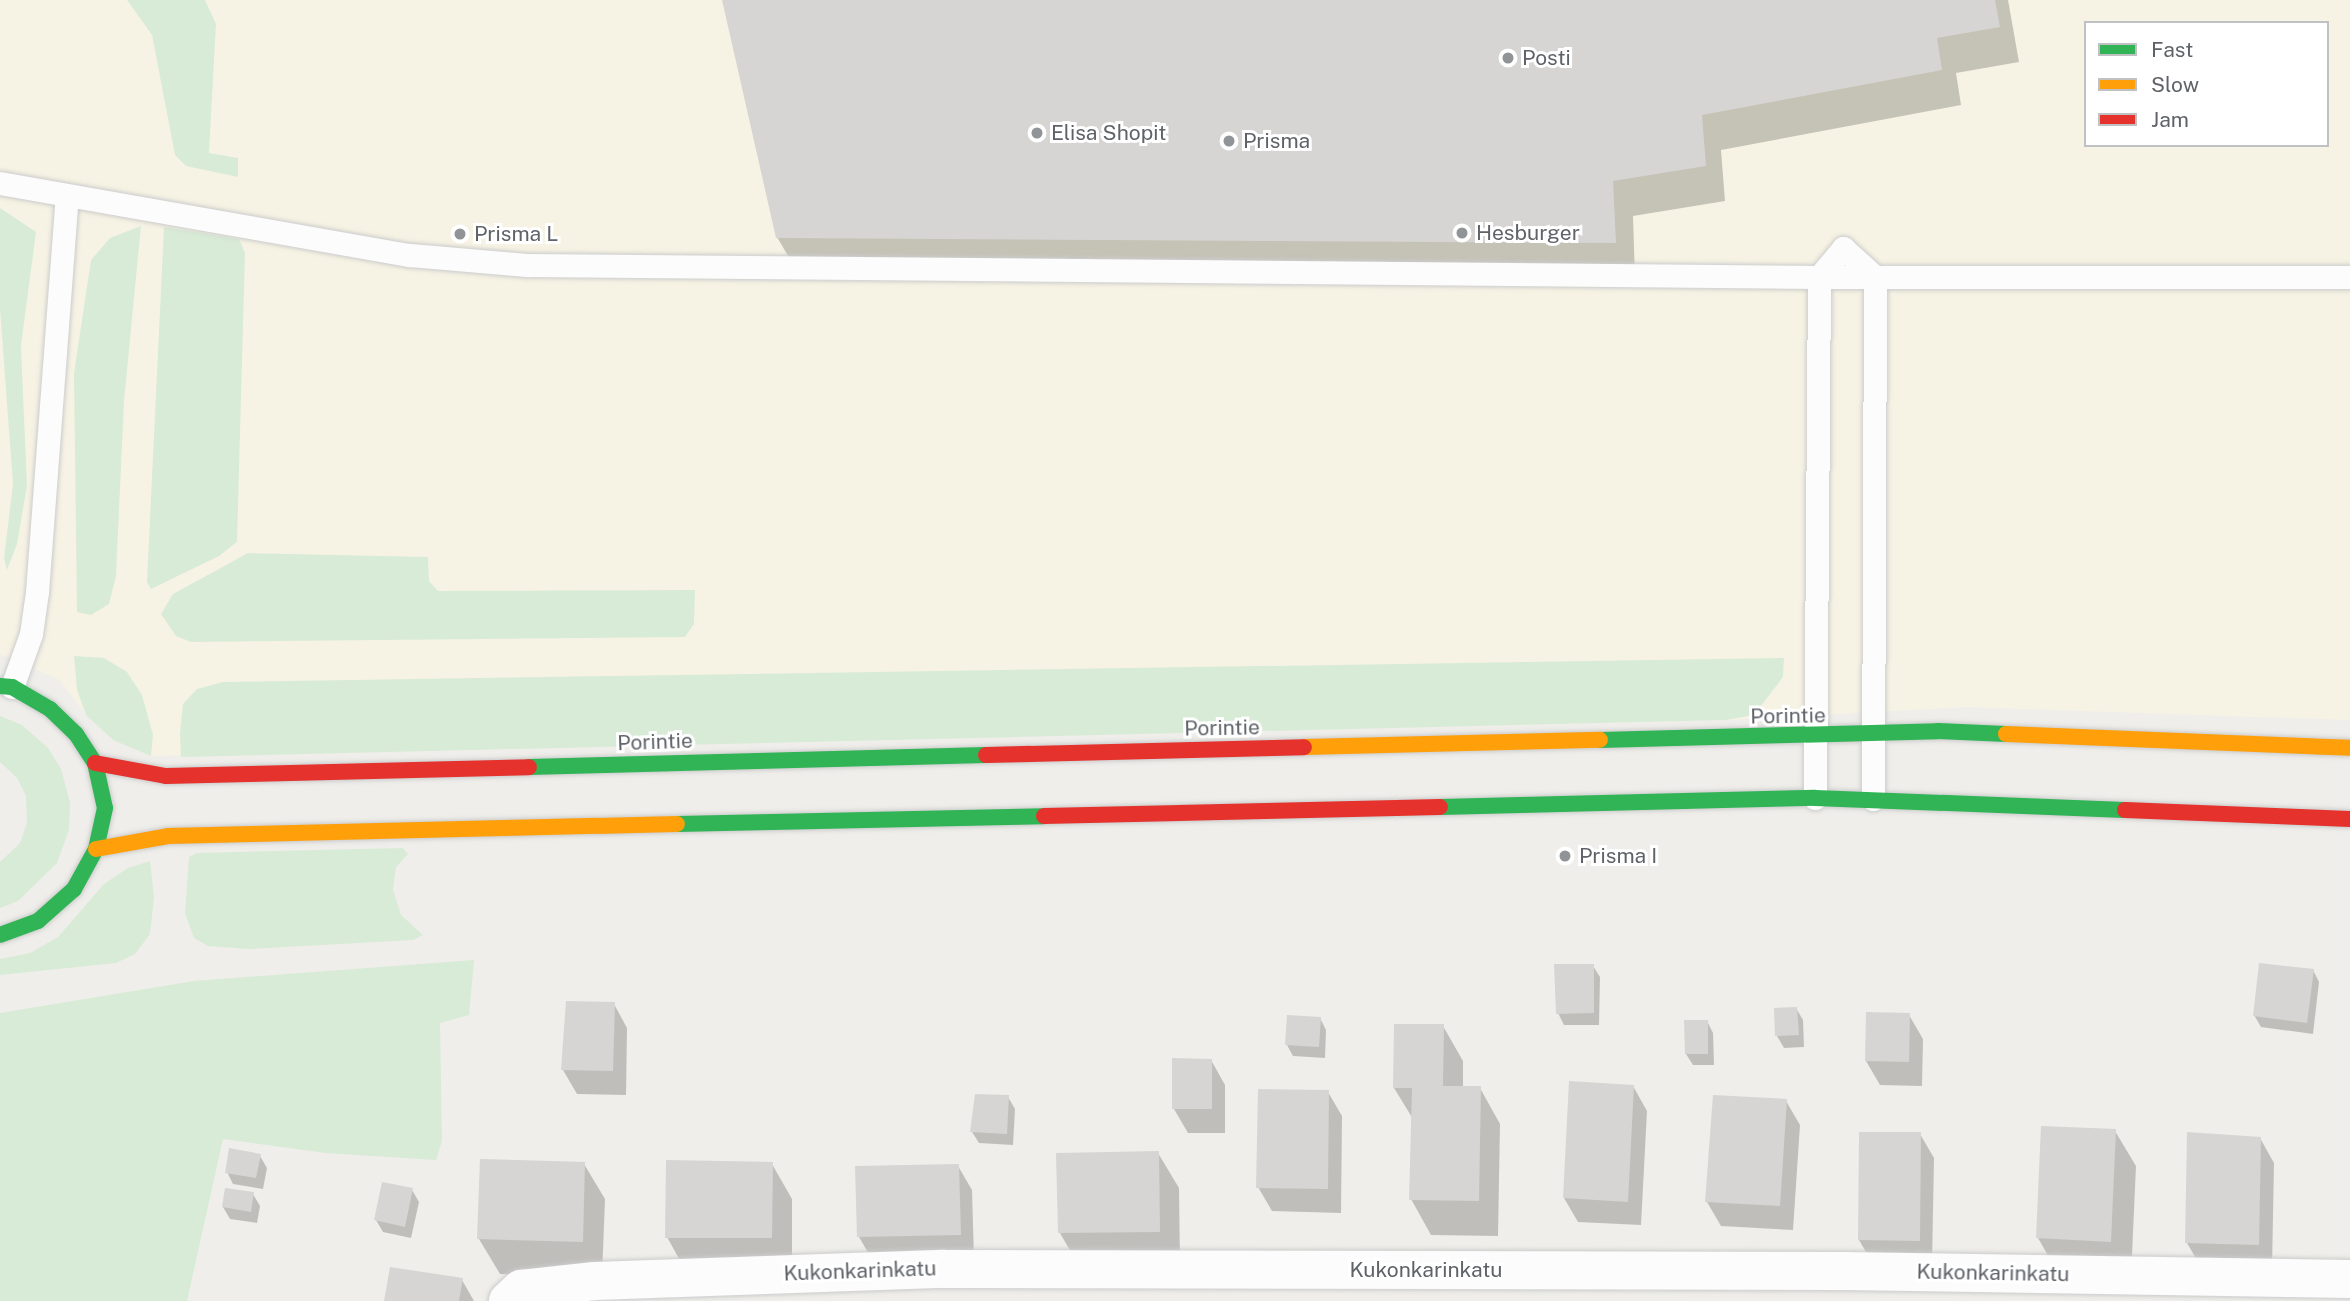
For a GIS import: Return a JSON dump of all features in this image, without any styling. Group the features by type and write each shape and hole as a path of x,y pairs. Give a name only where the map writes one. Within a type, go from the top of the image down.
{"main road":[{"path":"0,936 38,921 74,889 96,849 105,808 95,763 76,734 50,709 6,687"},
{"name":"Porintie","path":"95,763 166,776 1814,737 1938,731 2350,748"},
{"path":"96,849 168,836 1815,799 1873,799 2350,819"}],"street":[{"name":"Kukonkarinkatu","path":"508,1301 520,1289 595,1281 944,1269 1844,1271 2350,1279"}],"lane":[{"path":"0,183 67,197 410,255 527,265 1819,277"},
{"path":"6,687 31,634 37,592 67,197"},
{"path":"1815,799 1819,277 1843,248 1875,277 2350,277"},
{"path":"1873,799 1875,277"}],"shaded area":[{"path":"0,0 2350,0 2350,720 1966,707 1726,720 151,756 113,740 86,715 60,680 0,654"}],"green space":[{"path":"127,0 205,0 216,24 209,153 238,158 238,177 186,166 175,155 152,35"},
{"path":"0,208 36,232 21,346 27,486 17,544 7,570 4,558 13,484 0,309"},
{"path":"141,226 124,401 116,576 109,604 91,615 77,612 74,373 91,260 110,238"},
{"path":"164,227 239,239 245,253 237,542 219,556 151,589 147,582"},
{"path":"248,553 428,557 429,581 438,591 695,590 694,624 685,637 191,642 176,636 161,614 173,594"},
{"path":"74,656 104,658 127,672 142,695 153,735 151,756 113,740 86,715 77,690"},
{"path":"1784,658 1783,677 1754,715 1726,720 181,757 183,704 197,689 223,682"},
{"path":"0,716 22,725 48,748 61,769 70,803 69,830 57,863 18,901 0,908 0,862 20,843 27,823 26,796 17,778 0,762"},
{"path":"403,848 408,854 396,867 393,890 401,915 423,935 413,940 250,949 208,946 194,938 185,913 189,857 197,853"},
{"path":"150,861 154,897 150,934 135,954 116,963 0,975 0,959 30,953 58,937 104,884 128,868"},
{"path":"474,960 469,1015 440,1023 442,1141 436,1160 325,1153 223,1139 187,1301 0,1301 0,1013 194,981"}],"building":[{"name":"Prisma","path":"722,0 1995,0 2000,27 1937,38 1942,70 1702,115 1706,166 1613,181 1616,243 776,238"},
{"path":"2259,963 2314,969 2307,1023 2253,1016"},
{"path":"1554,964 1594,964 1594,1013 1556,1014"},
{"path":"566,1001 615,1002 613,1071 561,1070"},
{"path":"1797,1007 1799,1035 1775,1036 1774,1008"},
{"path":"1866,1012 1910,1013 1909,1062 1865,1061"},
{"path":"1287,1015 1321,1017 1319,1047 1285,1045"},
{"path":"1684,1020 1708,1020 1708,1054 1685,1054"},
{"path":"1394,1024 1444,1024 1443,1086 1481,1086 1479,1201 1409,1200 1412,1088 1393,1088"},
{"path":"1172,1058 1212,1059 1212,1109 1172,1109"},
{"path":"1569,1081 1634,1085 1628,1202 1563,1198"},
{"path":"1258,1089 1329,1090 1328,1189 1256,1188"},
{"path":"975,1094 1009,1095 1007,1134 970,1132"},
{"path":"1713,1095 1787,1099 1780,1206 1705,1202"},
{"path":"2041,1126 2116,1129 2111,1242 2036,1238"},
{"path":"1859,1132 1921,1132 1920,1241 1858,1240"},
{"path":"2187,1132 2261,1137 2259,1245 2185,1243"},
{"path":"229,1148 261,1154 256,1178 225,1173"},
{"path":"1159,1151 1160,1232 1058,1233 1056,1153"},
{"path":"480,1159 585,1162 583,1242 477,1239"},
{"path":"666,1160 773,1162 772,1238 665,1238"},
{"path":"959,1164 961,1235 857,1237 855,1166"},
{"path":"382,1182 413,1188 405,1227 374,1220"},
{"path":"225,1188 254,1192 251,1212 222,1207"},
{"path":"390,1267 463,1278 459,1301 384,1301"}],"traffic: fast":[{"path":"0,686 12,687 50,709 76,734 95,763 105,808 96,849 74,889 38,921 0,935"},
{"path":"1600,740 1938,731 2006,734"},
{"path":"529,767 986,755"},
{"path":"1440,807 1815,798 2125,810"},
{"path":"677,824 1044,816"}],"traffic: slow":[{"path":"2006,734 2350,748"},
{"path":"1304,747 1600,740"},
{"path":"96,849 168,836 677,824"}],"traffic: jam":[{"path":"986,755 1304,747"},
{"path":"95,763 166,776 529,767"},
{"path":"1044,816 1440,807"},
{"path":"2125,810 2350,819"}],"place":[{"name":"Posti","path":"1508,58"},
{"name":"Elisa Shopit","path":"1037,133"},
{"name":"Prisma","path":"1229,141"},
{"name":"Hesburger","path":"1462,233"},
{"name":"Prisma L","path":"460,234"},
{"name":"Prisma I","path":"1565,856"}]}
